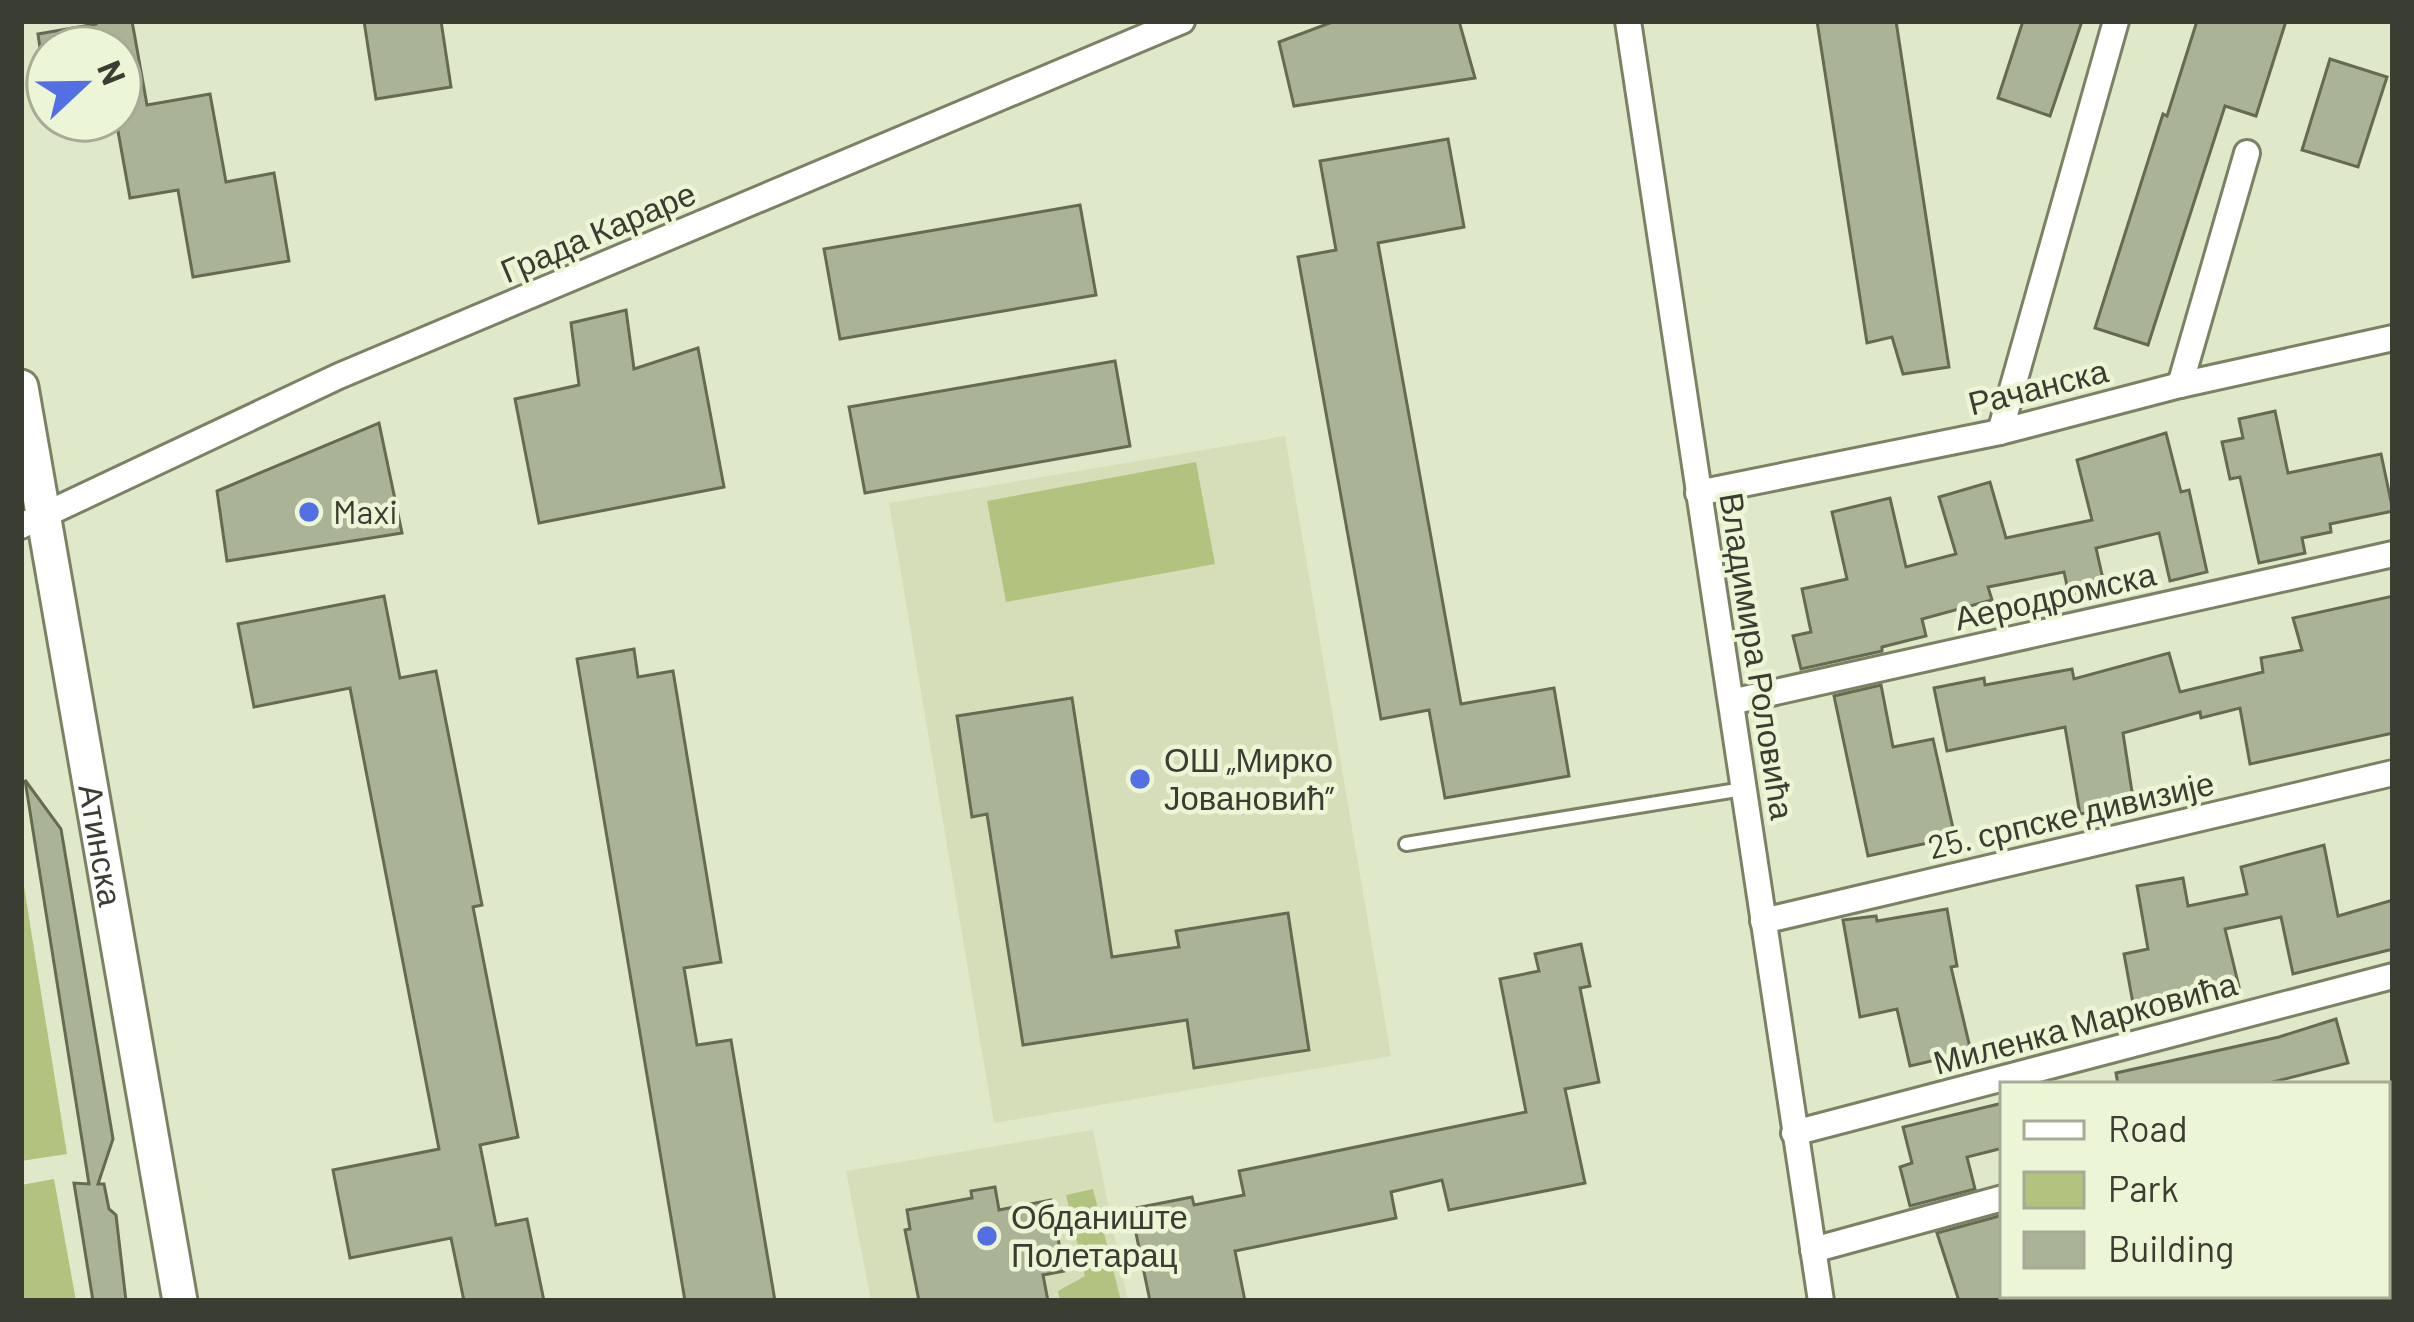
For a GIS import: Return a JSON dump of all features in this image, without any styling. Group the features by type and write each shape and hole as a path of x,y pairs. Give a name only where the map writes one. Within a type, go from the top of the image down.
{"street":[{"name":"Града Караре","path":"33,520 339,376 1182,21"},
{"name":"Владимира Роловића","path":"1628,21 1821,1301"},
{"path":"2000,432 2116,21"},
{"path":"2180,385 2247,153"},
{"name":"Рачанска","path":"1698,493 2000,432 2180,385 2393,338"},
{"name":"Атинска","path":"21,387 33,520 180,1301"},
{"name":"Аеродромска","path":"1730,702 2393,554"},
{"name":"25. српске дивизије","path":"1763,921 2393,773"},
{"name":"Миленка Марковића","path":"1795,1133 2393,976"},
{"path":"1813,1250 2000,1199"}],"lane":[{"path":"1406,844 1744,789"}],"shaded area":[{"name":"ОШ „Мирко Јовановић”","path":"1285,436 1391,1056 994,1123 889,503"},
{"name":"Обданиште Полетарац","path":"1093,1130 1128,1301 871,1301 846,1171"}],"green space":[{"path":"1196,462 1215,564 1006,602 987,501"},
{"path":"21,868 67,1154 21,1161"},
{"path":"54,1179 76,1301 21,1301 21,1185"},
{"path":"1093,1189 1121,1301 1060,1301 1058,1291 1085,1276 1066,1195"}],"building":[{"path":"95,21 133,24 96,24"},
{"path":"364,21 441,21 451,87 376,99"},
{"path":"1335,21 1459,21 1475,78 1294,106 1279,42"},
{"path":"1817,21 1896,21 1949,367 1903,374 1892,337 1867,343"},
{"path":"2023,21 2082,21 2050,116 1998,98"},
{"path":"2197,21 2286,21 2256,116 2225,106 2148,345 2095,328"},
{"path":"2330,59 2387,77 2358,167 2302,150"},
{"path":"144,88 147,105 210,94 226,182 274,173 289,261 193,277 178,190 130,198 120,144 144,144"},
{"path":"1448,139 1464,227 1378,243 1461,704 1554,688 1569,776 1445,798 1429,710 1381,719 1298,257 1336,250 1320,161"},
{"path":"1080,205 1096,295 840,339 824,249"},
{"path":"626,310 634,369 698,348 724,487 539,523 515,399 579,385 571,323"},
{"path":"1115,361 1130,446 865,493 849,407"},
{"path":"2275,411 2288,473 2381,454 2393,511 2330,524 2331,532 2302,538 2305,553 2259,563 2240,477 2230,479 2222,442 2243,438 2239,419"},
{"name":"Maxi","path":"379,423 402,533 227,561 217,491"},
{"path":"2166,433 2181,492 2189,490 2207,572 2170,581 2159,533 2096,548 2105,588 2069,595 2064,572 1988,587 1992,600 1922,619 1926,636 1801,669 1793,636 1811,632 1802,589 1847,579 1832,512 1890,498 1906,567 1956,554 1939,497 1990,482 2006,538 2092,520 2077,460"},
{"path":"384,596 400,678 436,671 482,905 473,907 518,1137 480,1145 496,1225 527,1219 544,1301 464,1301 451,1238 350,1258 333,1170 439,1149 350,688 254,707 238,624"},
{"path":"2393,596 2393,733 2250,764 2240,708 2201,718 2200,712 2123,733 2134,805 2080,814 2065,727 1947,751 1934,688 1984,678 1985,685 2072,669 2074,679 2169,653 2180,692 2263,672 2261,658 2302,650 2293,618"},
{"path":"634,649 638,677 673,671 721,962 684,968 697,1045 731,1040 775,1301 685,1301 577,659"},
{"path":"1881,685 1893,747 1933,739 1955,837 1868,856 1834,696"},
{"name":"ОШ „Мирко Јовановић”","path":"1072,698 1112,957 1179,947 1176,931 1288,913 1309,1050 1194,1068 1187,1020 1023,1045 987,814 972,817 957,716"},
{"path":"25,780 61,829 113,1139 98,1184 104,1184 109,1209 116,1215 126,1301 93,1301 74,1183 89,1184"},
{"path":"2324,845 2338,916 2393,900 2393,949 2293,974 2281,917 2225,929 2241,995 2205,1003 2203,996 2134,1009 2124,954 2148,949 2137,886 2183,878 2188,906 2247,894 2241,867"},
{"path":"1947,909 1957,966 1951,967 1971,1052 1910,1066 1897,1009 1860,1017 1843,920 1876,916 1877,921"},
{"path":"1581,944 1590,986 1580,988 1599,1082 1565,1089 1585,1183 1449,1210 1442,1180 1391,1192 1396,1218 1235,1251 1245,1301 1150,1301 1131,1209 1192,1197 1194,1205 1244,1195 1239,1171 1526,1112 1500,979 1539,971 1535,954"},
{"path":"2336,1019 2348,1063 2273,1082 2118,1082 2116,1073 2279,1037"},
{"path":"2000,1104 2000,1149 1967,1157 1975,1189 1910,1206 1900,1167 1912,1163 1903,1127"},
{"name":"Обданиште Полетарац","path":"995,1187 999,1210 1051,1200 1064,1271 1043,1275 1048,1301 919,1301 905,1230 910,1229 907,1210 972,1198 971,1191"},
{"path":"2000,1216 2003,1301 1959,1301 1937,1233"}],"place":[{"name":"Maxi","path":"309,512"},
{"name":"ОШ „Мирко Јовановић”","path":"1140,779"},
{"name":"Обданиште Полетарац","path":"987,1236"}]}
